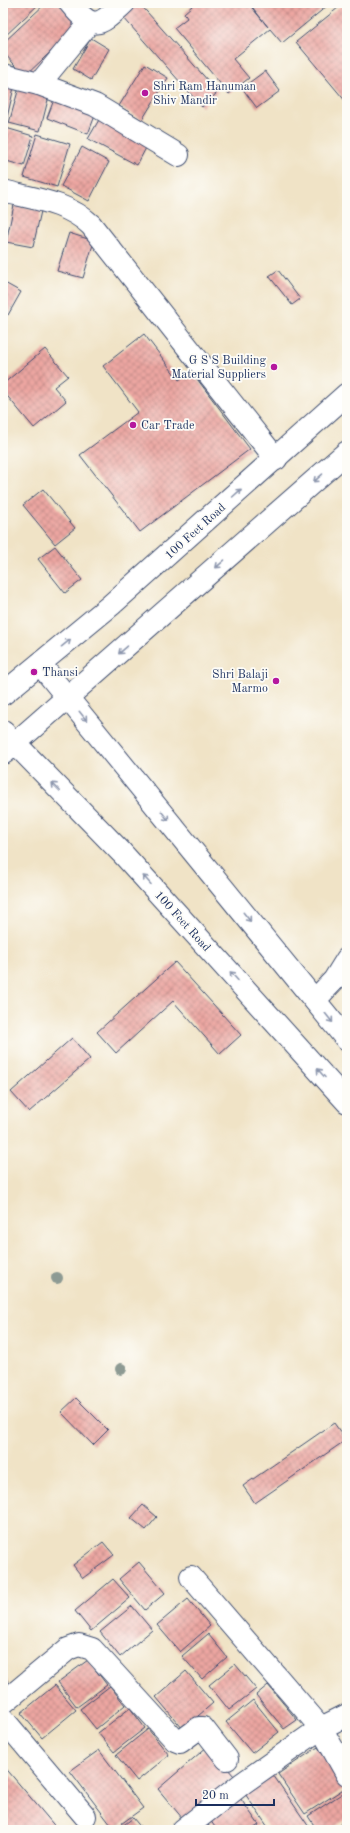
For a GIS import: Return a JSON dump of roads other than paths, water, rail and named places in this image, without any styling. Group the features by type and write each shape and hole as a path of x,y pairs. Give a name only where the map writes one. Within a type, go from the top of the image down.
{"main road":[{"path":"70,3 90,22 104,22 124,3"},
{"path":"39,84 90,22"},
{"path":"3,75 39,84 95,105 178,155"},
{"path":"3,191 59,205 80,214 91,225 276,459"},
{"name":"100 Feet Road","path":"3,694 111,605 347,394"},
{"name":"100 Feet Road","path":"347,452 69,698 7,743 122,853 347,1102"},
{"path":"40,664 347,1040"},
{"path":"315,1000 334,980 347,958"},
{"path":"191,1577 321,1728 347,1774"},
{"path":"3,1703 68,1649 79,1645 92,1649 176,1740 180,1742 199,1728 203,1728 227,1759"},
{"path":"183,1830 243,1783 321,1728 347,1714"},
{"path":"3,1719 85,1816"}],"place":[{"name":"Shri Ram Hanuman Shiv Mandir","path":"145,93"},
{"name":"G S S Building Material Suppliers","path":"274,367"},
{"name":"Car Trade","path":"133,425"},
{"name":"Thansi","path":"34,672"},
{"name":"Shri Balaji Marmo","path":"276,681"}]}
